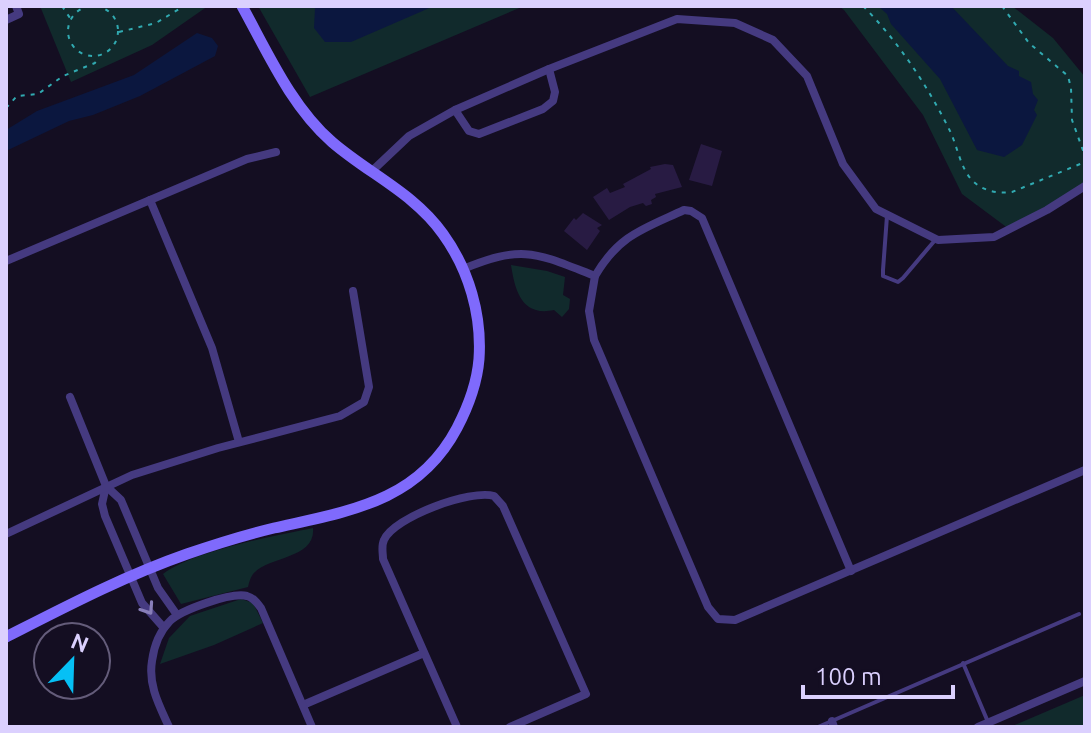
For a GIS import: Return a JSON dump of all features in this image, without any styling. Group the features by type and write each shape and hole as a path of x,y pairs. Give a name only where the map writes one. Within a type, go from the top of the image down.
{"street":[{"path":"6,20 19,14 16,6"},
{"path":"6,637 150,568 232,539 370,505 402,489 430,467 452,438 469,405 478,374 480,342 477,311 463,269 444,235 412,200 330,140 306,114 294,100 242,6"},
{"path":"372,171 409,136 455,110 677,19 735,23 773,40 807,76 843,164 876,209 936,239 994,237 1084,187"},
{"path":"455,110 469,131 479,134 543,109 553,101 555,92 549,69"},
{"path":"6,261 247,159 276,152"},
{"path":"150,200 212,348 239,442"},
{"path":"851,571 702,218 684,210 629,236 605,259 595,276 589,311 594,340 712,615 726,621 735,620 851,571 1085,470"},
{"path":"463,269 496,256 529,253 595,276"},
{"path":"6,534 106,486 172,462 330,420 358,407 367,399 369,381 353,291"},
{"path":"70,397 106,486 125,507 158,588 177,615"},
{"path":"106,486 103,510 147,610 164,628"},
{"path":"457,727 383,559 383,545 394,529 432,508 472,495 494,496 503,506 586,694 510,727"},
{"path":"169,727 151,677 154,650 164,628 177,615 194,607 238,596 249,597 261,608 312,727"},
{"path":"303,705 424,653"},
{"path":"978,727 1085,681"}],"lane":[{"path":"887,215 883,276 887,279 898,282 903,278 936,239"},
{"path":"818,727 833,724 963,663 1079,614"},
{"path":"963,663 988,722"}],"path":[{"path":"63,6 71,19"},
{"path":"91,6 103,7 114,17 118,32 114,46 97,56 79,52 71,43 68,31 78,8 91,6"},
{"path":"118,32 156,23 184,6"},
{"path":"863,6 901,50 927,90 949,129 971,180 988,190 1012,192 1085,162"},
{"path":"1002,6 1029,43 1068,76 1072,120 1085,156"},
{"path":"6,108 17,96 38,94 63,76 90,66 97,56"}],"green space":[{"path":"40,6 208,6 152,45 71,82"},
{"path":"258,6 524,6 310,97"},
{"path":"839,6 1012,6 1053,38 1085,77 1085,188 1009,229 962,194 923,115"},
{"path":"511,265 565,277 563,295 570,299 569,309 562,317 554,310 534,310 527,306 518,293"},
{"path":"313,528 307,546 260,568 252,576 248,587 181,604 163,574 213,551"},
{"path":"241,599 253,603 263,623 160,664 169,638 190,616"},
{"path":"1085,695 1085,727 1010,727"}],"water":[{"path":"434,6 351,42 325,42 314,28 315,8"},
{"path":"878,6 951,6 1008,66 1031,82 1033,94 1038,100 1034,110 1037,115 1022,145 1004,157 977,150 940,79"},
{"path":"197,33 212,38 218,46 215,56 140,96 69,121 6,151 6,130 37,111 134,75"}],"building":[{"path":"701,144 722,151 712,186 689,180"},
{"path":"673,165 682,187 655,194 652,204 630,207 609,220 593,197 607,188 610,193 625,187 623,184 650,167"},
{"path":"583,213 602,225 597,228 600,231 587,250 564,231 574,218 576,220"}]}
